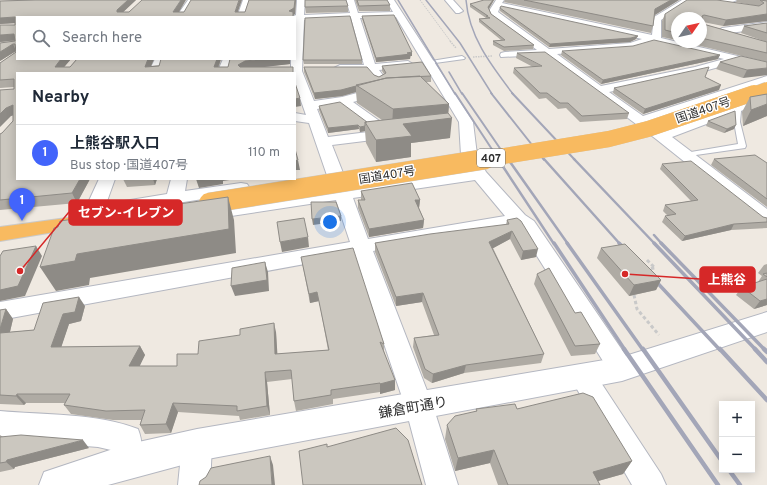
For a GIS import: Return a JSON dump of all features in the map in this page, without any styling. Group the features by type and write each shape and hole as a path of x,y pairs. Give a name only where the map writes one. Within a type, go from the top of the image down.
{"highway":[{"name":"国道407号","path":"0,234 91,216 209,203 609,139 648,129 767,88"}],"street":[{"path":"181,16 192,0"},
{"path":"241,16 247,0"},
{"path":"306,114 390,89 371,68 350,0"},
{"path":"390,0 400,14 428,62 437,87 459,126 469,155 479,174 518,219 527,224 622,369"},
{"path":"449,0 459,11"},
{"path":"505,55 631,46 657,37 657,19 687,0"},
{"path":"706,1 736,4"},
{"path":"767,67 738,58 498,2 493,11 495,14 548,51 661,136 767,218"},
{"path":"724,10 736,4"},
{"path":"296,54 299,12 355,16 400,14"},
{"path":"660,17 671,20"},
{"path":"556,28 584,23"},
{"path":"571,25 618,46"},
{"path":"745,38 719,30 766,26"},
{"path":"599,90 697,70 738,58"},
{"path":"154,72 160,60"},
{"path":"223,72 228,60"},
{"path":"296,60 296,72"},
{"path":"331,68 371,68 428,62"},
{"path":"750,85 746,76 767,67"},
{"path":"296,72 306,114 323,142 336,174 419,406 442,485"},
{"path":"642,122 767,80"},
{"path":"661,136 767,97"},
{"path":"343,102 389,134"},
{"path":"323,142 404,132"},
{"path":"296,180 469,155"},
{"path":"187,217 479,174"},
{"path":"107,180 85,231 109,229"},
{"path":"175,198 179,180"},
{"path":"91,216 175,198 296,180"},
{"path":"0,311 518,219"},
{"name":"鎌倉町通り","path":"57,485 126,462 197,445 622,369 767,322"},
{"path":"584,377 650,485"},
{"path":"0,425 98,433 127,439 126,462"},
{"path":"194,485 197,445"}],"lane":[{"path":"717,0 736,4"},
{"path":"428,62 462,58"},
{"path":"685,155 742,146 737,122 738,111 734,109"}],"path":[{"path":"420,0 451,40 462,58 505,55"},
{"path":"645,270 655,268 647,260"},
{"path":"634,295 637,309 660,336"}],"building":[{"path":"128,0 117,10 117,12 129,12 142,0 181,0 173,12 184,12 191,0 239,0 235,12 245,12 249,0 295,0 294,8 289,11 293,12 293,16 16,16 16,52 15,44 13,44 0,52 0,43 15,41 14,34 0,35 0,25 15,25 15,17 0,18 0,1"},
{"path":"305,0 346,0 348,6 305,7"},
{"path":"357,0 387,0 390,5 359,6"},
{"path":"484,0 493,0 488,7 491,14 534,45 504,47 493,41 505,40 479,19 490,18 470,4"},
{"path":"524,0 671,0 655,9 653,26"},
{"path":"687,0 717,0 759,6 764,3 760,0 767,1 767,14 726,20 707,16 707,12 671,12 671,32 665,30 665,14"},
{"path":"501,6 638,36 631,38 550,44 500,8"},
{"path":"394,15 412,52 407,53 411,54 376,58 362,16"},
{"path":"350,16 362,60 303,60 305,18"},
{"path":"767,23 767,33 744,26"},
{"path":"707,25 767,42 767,53 707,39"},
{"path":"654,40 671,44 671,48 689,48 720,55 603,80 562,51 633,46"},
{"path":"16,52 16,60 60,60 55,67 70,67 76,60 148,60 145,67 159,66 161,60 217,60 214,67 228,67 230,60 255,60 245,61 238,65 240,67 293,67 293,72 16,72 16,180 79,180 72,193 0,200 0,134 13,121 13,105 6,108 0,114 0,90 14,89 14,79 0,80 0,63"},
{"path":"545,52 629,113 582,116 568,103 560,103 547,93 540,93 514,68 542,66 517,53"},
{"path":"741,56 767,62 767,68 747,70 720,62"},
{"path":"422,62 431,76 386,78 341,90 314,93 304,67 367,67 374,75 379,77 386,73 382,66"},
{"path":"709,67 705,77 721,85 645,109 614,88"},
{"path":"420,76 449,104 393,109 356,85 387,78"},
{"path":"296,86 300,98 296,99"},
{"path":"767,94 767,104 751,110 750,97"},
{"path":"340,102 367,122 365,122 365,126 360,127 358,125 328,128 319,106"},
{"path":"735,111 736,125 727,129 708,121"},
{"path":"448,113 452,118 403,124 412,136 376,140 365,122"},
{"path":"755,155 767,163 767,199 714,159"},
{"path":"691,161 763,217 767,218 767,222 734,224 685,236 665,216 676,214 665,205 698,200 662,164"},
{"path":"412,183 420,200 415,200 424,220 369,229 358,200 365,200 361,191"},
{"path":"228,197 229,229 77,254 75,261 40,267 54,228 58,227 60,221"},
{"path":"311,202 336,202 341,216 312,219"},
{"path":"304,218 308,237 280,242 277,222"},
{"path":"517,218 521,221 538,249 523,251 512,231 489,242 544,354 466,365 433,374 425,369 414,338 439,335 423,293 396,297 375,243 509,224 507,220"},
{"path":"625,244 661,280 634,285 601,248"},
{"path":"36,246 18,286 0,290 0,256 3,251"},
{"path":"353,248 384,344 380,342 395,380 380,384 331,390 331,395 294,401 291,370 265,372 267,406 237,411 237,406 173,403 166,424 140,425 145,410 106,411 64,405 70,394 17,394 16,396 0,395 0,333 34,330 43,303 79,297 75,312 63,314 51,347 140,346 129,366 177,366 177,354 198,354 199,341 240,335 240,329 274,323 275,354 329,350 317,292 309,294 301,257"},
{"path":"265,262 267,280 231,286 232,268"},
{"path":"549,268 575,313 581,312 600,344 575,346 537,274"},
{"path":"767,279 767,299 760,301 742,287"},
{"path":"6,309 0,329 0,310"},
{"path":"583,393 593,397 632,461 593,472 600,485 508,485 494,450 458,458 447,425 455,416 477,411 476,409 515,404 517,409"},
{"path":"396,428 408,440 422,485 303,485 299,451 327,444 327,447"},
{"path":"21,435 83,440 0,463 0,437"},
{"path":"270,456 272,485 199,485 200,481 206,477 211,468"}],"railway":[{"path":"398,0 455,94"},
{"path":"426,0 460,43 492,94"},
{"path":"466,0 468,13 476,38 489,61 513,94"},
{"path":"449,72 462,94"},
{"path":"455,93 499,160"},
{"path":"462,93 508,160"},
{"path":"491,93 544,160"},
{"path":"512,93 575,160"},
{"path":"498,159 554,244"},
{"path":"508,159 568,244"},
{"path":"544,159 620,244"},
{"path":"574,159 655,244"},
{"path":"654,235 662,244"},
{"path":"554,243 625,350"},
{"path":"567,243 643,350"},
{"path":"654,243 756,350"},
{"path":"661,243 765,350"},
{"path":"620,244 629,253"},
{"path":"651,276 720,350"},
{"path":"624,349 718,485"},
{"path":"643,349 719,457"},
{"path":"720,349 767,400"},
{"path":"755,349 767,362"},
{"path":"731,473 740,485"}],"place":[{"name":"上熊谷駅入口","path":"22,221"},
{"name":"セブン-イレブン","path":"20,271"},
{"name":"上熊谷","path":"625,274"}]}
